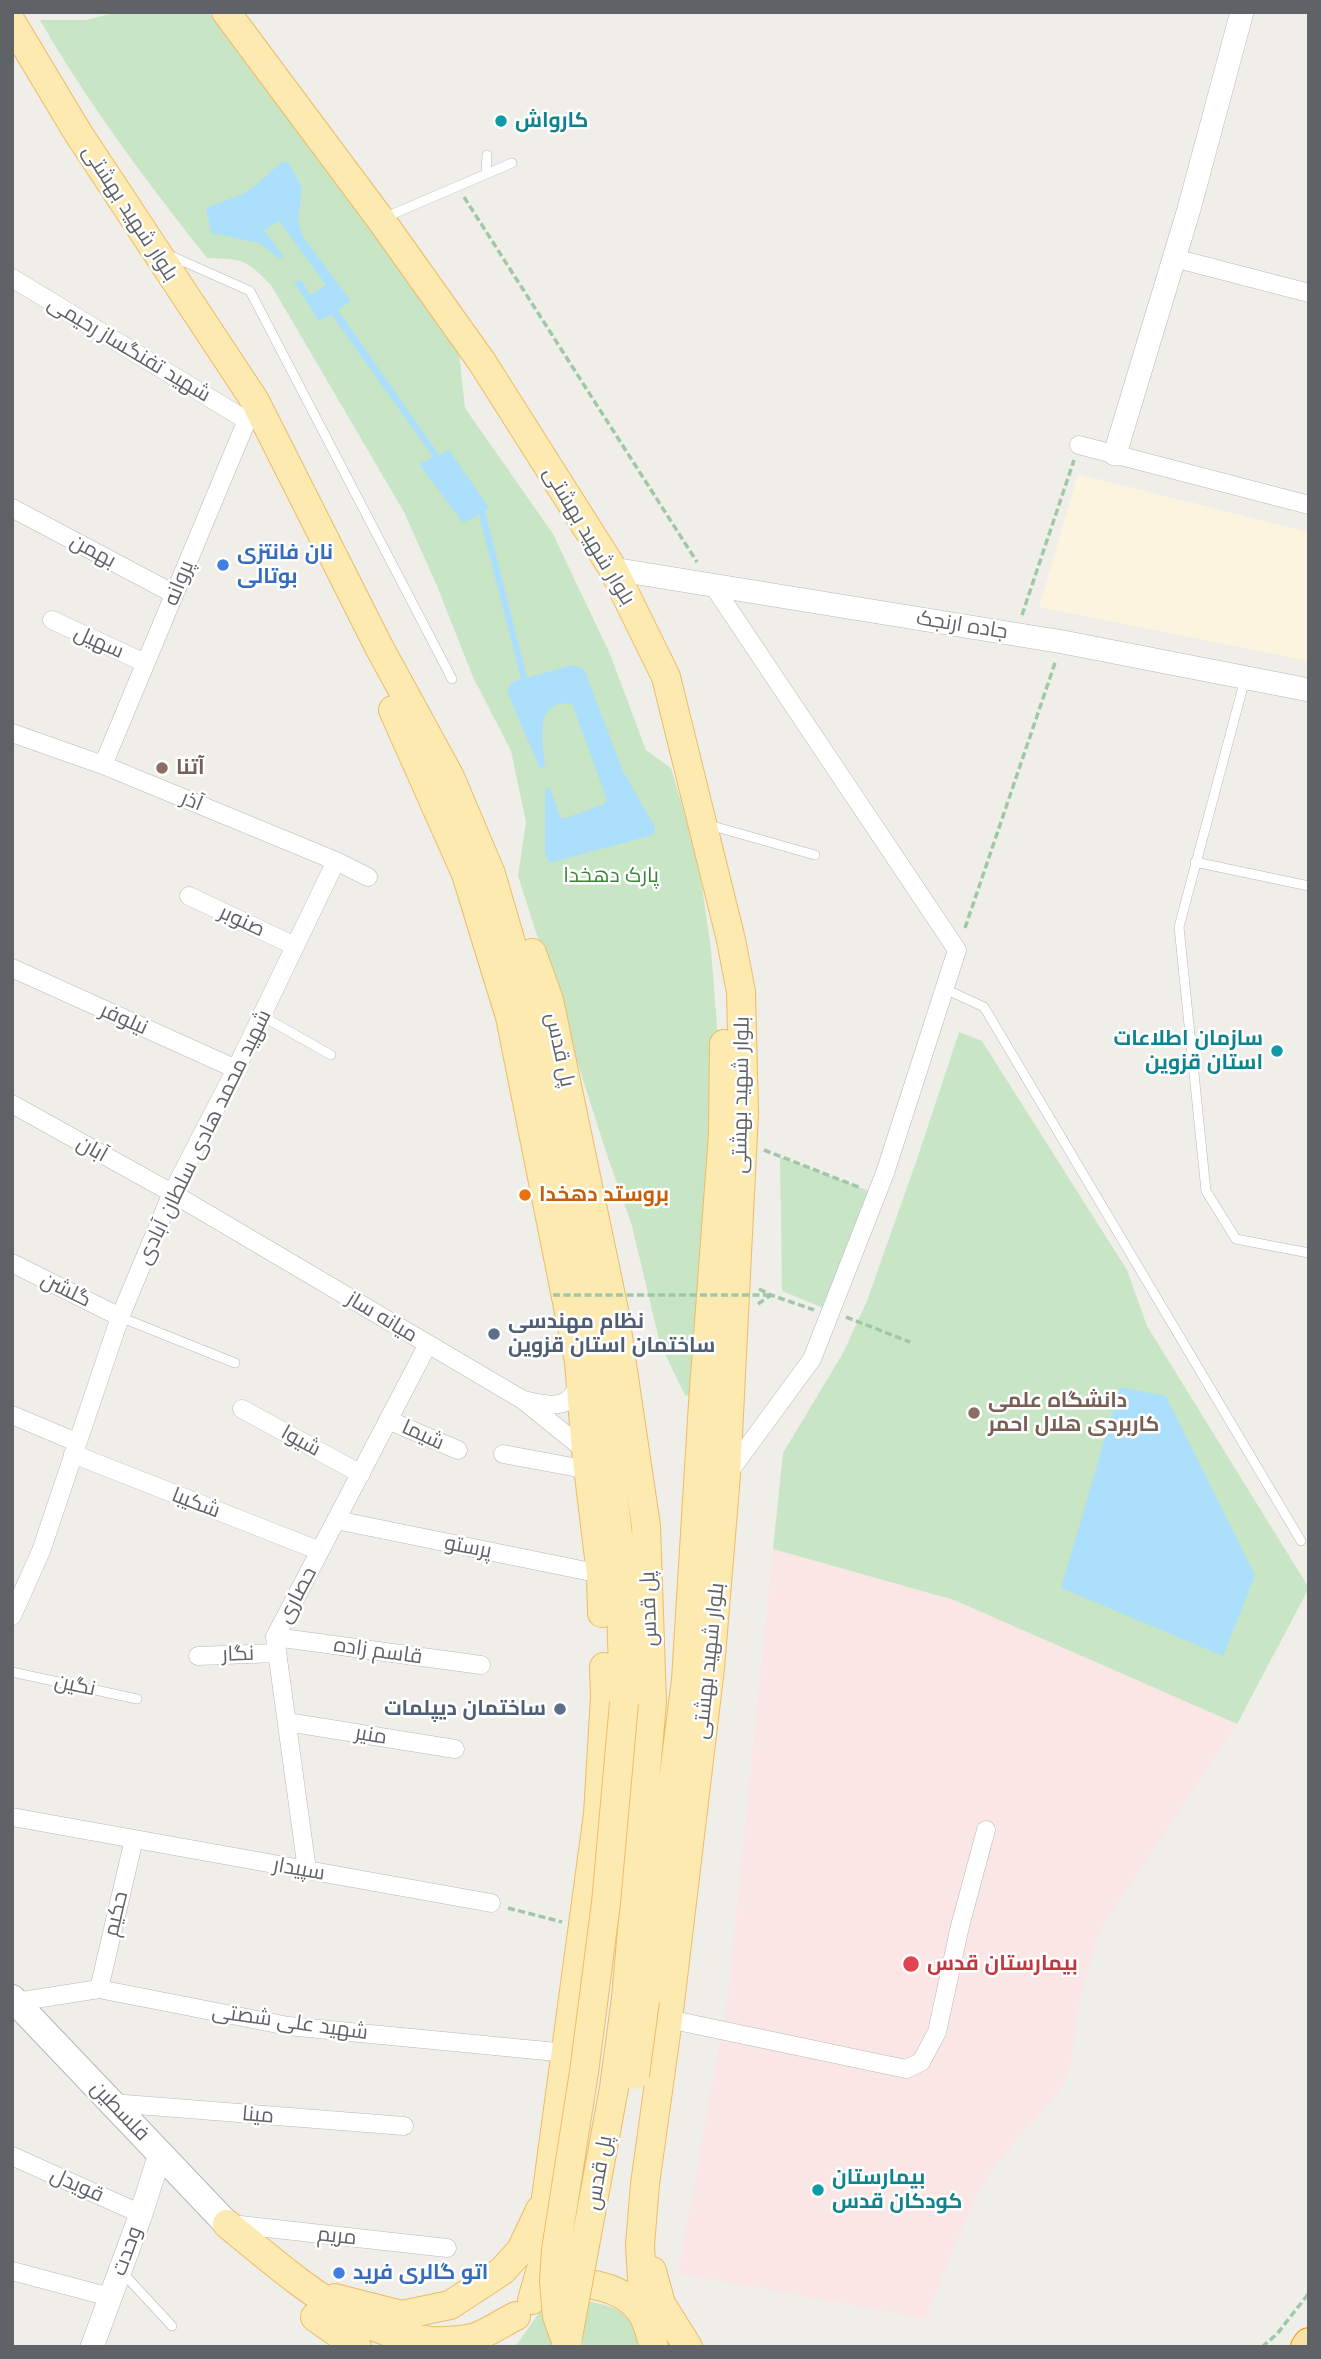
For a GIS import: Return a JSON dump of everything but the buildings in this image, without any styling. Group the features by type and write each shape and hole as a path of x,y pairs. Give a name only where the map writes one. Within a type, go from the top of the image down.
{"main road":[{"name":"بلوار شهید بهشتی","path":"226,12 381,220 482,362 613,569 666,677 731,940 741,992 744,1113 726,1475 710,1668 668,2019 645,2184 640,2245 643,2316"},
{"name":"بلوار شهید بهشتی","path":"12,23 78,133 155,249 250,411 450,778"},
{"path":"368,624 366,653 429,785 467,874 510,1017 579,1362 601,1574 606,1697 598,1814 545,2198 542,2265 524,2308 495,2347"},
{"name":"پل قدس","path":"450,778 491,874 533,1015 591,1311 620,1543 624,1703 604,1916 584,2072 556,2250 554,2281 557,2316 567,2347"},
{"name":"پل قدس","path":"497,892 514,905 549,1000 614,1310 646,1525 652,1702 633,2091 586,2347"},
{"name":"پل قدس","path":"567,2347 614,2088 636,1999 686,1680 723,1134 724,992 731,940"},
{"name":"فلسطین","path":"14,2000 227,2224"},
{"path":"645,2184 650,2265 661,2304 688,2347"},
{"path":"305,2298 402,2315 450,2305 502,2272 521,2250 545,2198"},
{"path":"227,2224 357,2347"},
{"path":"305,2298 377,2332 418,2343 439,2344 474,2338 524,2308 555,2285 582,2283 621,2294 643,2316 654,2347"},
{"path":"305,2298 339,2347"}],"street":[{"path":"1115,454 1174,258 1242,12"},
{"path":"1174,258 1309,293"},
{"name":"شهید تفنگساز رحیمی","path":"12,278 250,411"},
{"name":"پروانه","path":"103,765 250,411"},
{"path":"1079,445 1309,505"},
{"name":"بهمن","path":"12,508 174,594"},
{"name":"جاده ارنجک","path":"613,569 1063,642 1309,690"},
{"path":"712,584 957,950 877,1194 812,1359 726,1475"},
{"name":"سهیل","path":"52,620 145,663"},
{"name":"آذر","path":"12,733 103,765 336,861 368,877"},
{"name":"شهید محمد هادی سلطان آبادی","path":"12,1616 41,1551 120,1317 172,1193 236,1069 336,861"},
{"name":"صنوبر","path":"188,896 295,946"},
{"name":"نیلوفر","path":"12,968 236,1069"},
{"name":"آبان","path":"12,1104 172,1193"},
{"name":"میانه ساز","path":"172,1193 523,1400 588,1460"},
{"name":"گلشن","path":"12,1263 120,1317"},
{"name":"حصاری","path":"307,1870 276,1645 320,1551 428,1345"},
{"path":"523,1400 541,1405 569,1401 575,1394 579,1362"},
{"name":"شیوا","path":"242,1409 360,1474"},
{"name":"شکیبا","path":"12,1415 75,1448 320,1551"},
{"name":"شیما","path":"388,1420 458,1450"},
{"path":"503,1454 588,1460"},
{"name":"پرستو","path":"336,1521 601,1574"},
{"name":"نگار","path":"198,1656 276,1645"},
{"name":"قاسم زاده","path":"276,1645 481,1665"},
{"name":"منیر","path":"287,1721 455,1749"},
{"name":"سپیدار","path":"12,1817 491,1903"},
{"path":"668,2019 906,2069 921,2062 937,2032 960,1926 986,1830"},
{"name":"حکیم","path":"99,1989 134,1839"},
{"name":"شهید علی شصتی","path":"14,2000 99,1989 288,2026 566,2053"},
{"name":"مینا","path":"111,2103 404,2126"},
{"name":"وحدت","path":"92,2347 160,2154"},
{"name":"قویدل","path":"12,2156 141,2214"},
{"name":"مریم","path":"227,2224 447,2248"},
{"path":"12,2271 110,2297"}],"lane":[{"path":"486,174 487,155"},
{"path":"381,220 512,163"},
{"path":"155,249 250,291 452,679"},
{"path":"1245,678 1179,927 1206,1191 1236,1239 1309,1252"},
{"path":"702,823 815,855"},
{"path":"1195,862 1309,886"},
{"path":"944,989 984,1007 1301,1541"},
{"path":"262,1016 331,1055"},
{"path":"120,1317 235,1363"},
{"name":"نگین","path":"12,1672 137,1699"},
{"path":"120,2270 172,2326"}],"path":[{"path":"457,186 712,584"},
{"path":"1016,634 1079,445"},
{"path":"957,950 1063,642"},
{"path":"742,1142 877,1194"},
{"path":"553,1296 771,1296 830,1313 910,1342"},
{"path":"491,1903 584,1928"},
{"path":"1262,2347 1277,2334 1309,2293"}],"shaded area":[{"path":"1078,474 1309,532 1309,661 1039,607"},
{"name":"بیمارستان قدس","path":"773,1549 954,1600 1237,1724 1098,1933 1076,2016 1072,2061 1061,2088 1001,2158 985,2181 971,2206 925,2319 678,2273 728,1996"}],"green space":[{"name":"پارک دهخدا","path":"117,12 212,12 292,117 459,352 465,408 553,534 610,654 646,750 671,768 698,859 711,949 719,1052 690,1396 685,1395 660,1344 632,1226 518,876 526,822 511,751 473,677 404,512 271,285 243,262 207,258 119,142 40,20 86,20"},
{"path":"959,1032 982,1041 1127,1270 1147,1326 1309,1588 1237,1724 954,1600 773,1549 783,1453 843,1353 867,1301"},
{"path":"780,1157 877,1194 831,1311 782,1291"},
{"path":"583,2301 605,2305 621,2312 632,2326 641,2347 515,2347 539,2313 554,2303"}],"water":[{"path":"283,161 289,163 302,188 298,220 303,237 351,301 338,310 439,455 449,450 488,506 485,511 527,678 572,665 584,669 623,771 655,827 653,835 549,863 545,853 545,790 550,787 560,817 566,818 604,804 607,800 572,704 560,704 546,714 542,734 545,765 540,769 507,691 512,682 521,679 479,515 463,523 419,464 433,457 331,314 319,321 294,282 301,280 310,295 326,285 279,221 264,230 284,257 280,259 259,243 211,233 206,208 252,188"},
{"path":"1120,1387 1166,1396 1255,1575 1223,1656 1061,1588"}],"place":[{"name":"کارواش","path":"501,121"},
{"name":"نان فانتزی بوتالی","path":"223,565"},
{"name":"آتنا","path":"162,768"},
{"name":"سازمان اطلاعات استان قزوین","path":"1277,1051"},
{"name":"بروستد دهخدا","path":"525,1195"},
{"name":"نظام مهندسی ساختمان استان قزوین","path":"494,1334"},
{"name":"دانشگاه علمی کاربردی هلال احمر","path":"974,1413"},
{"name":"ساختمان دیپلمات","path":"560,1709"},
{"name":"بیمارستان قدس","path":"911,1964"},
{"name":"بیمارستان کودکان قدس","path":"818,2190"},
{"name":"اتو گالری فرید","path":"339,2273"}]}
